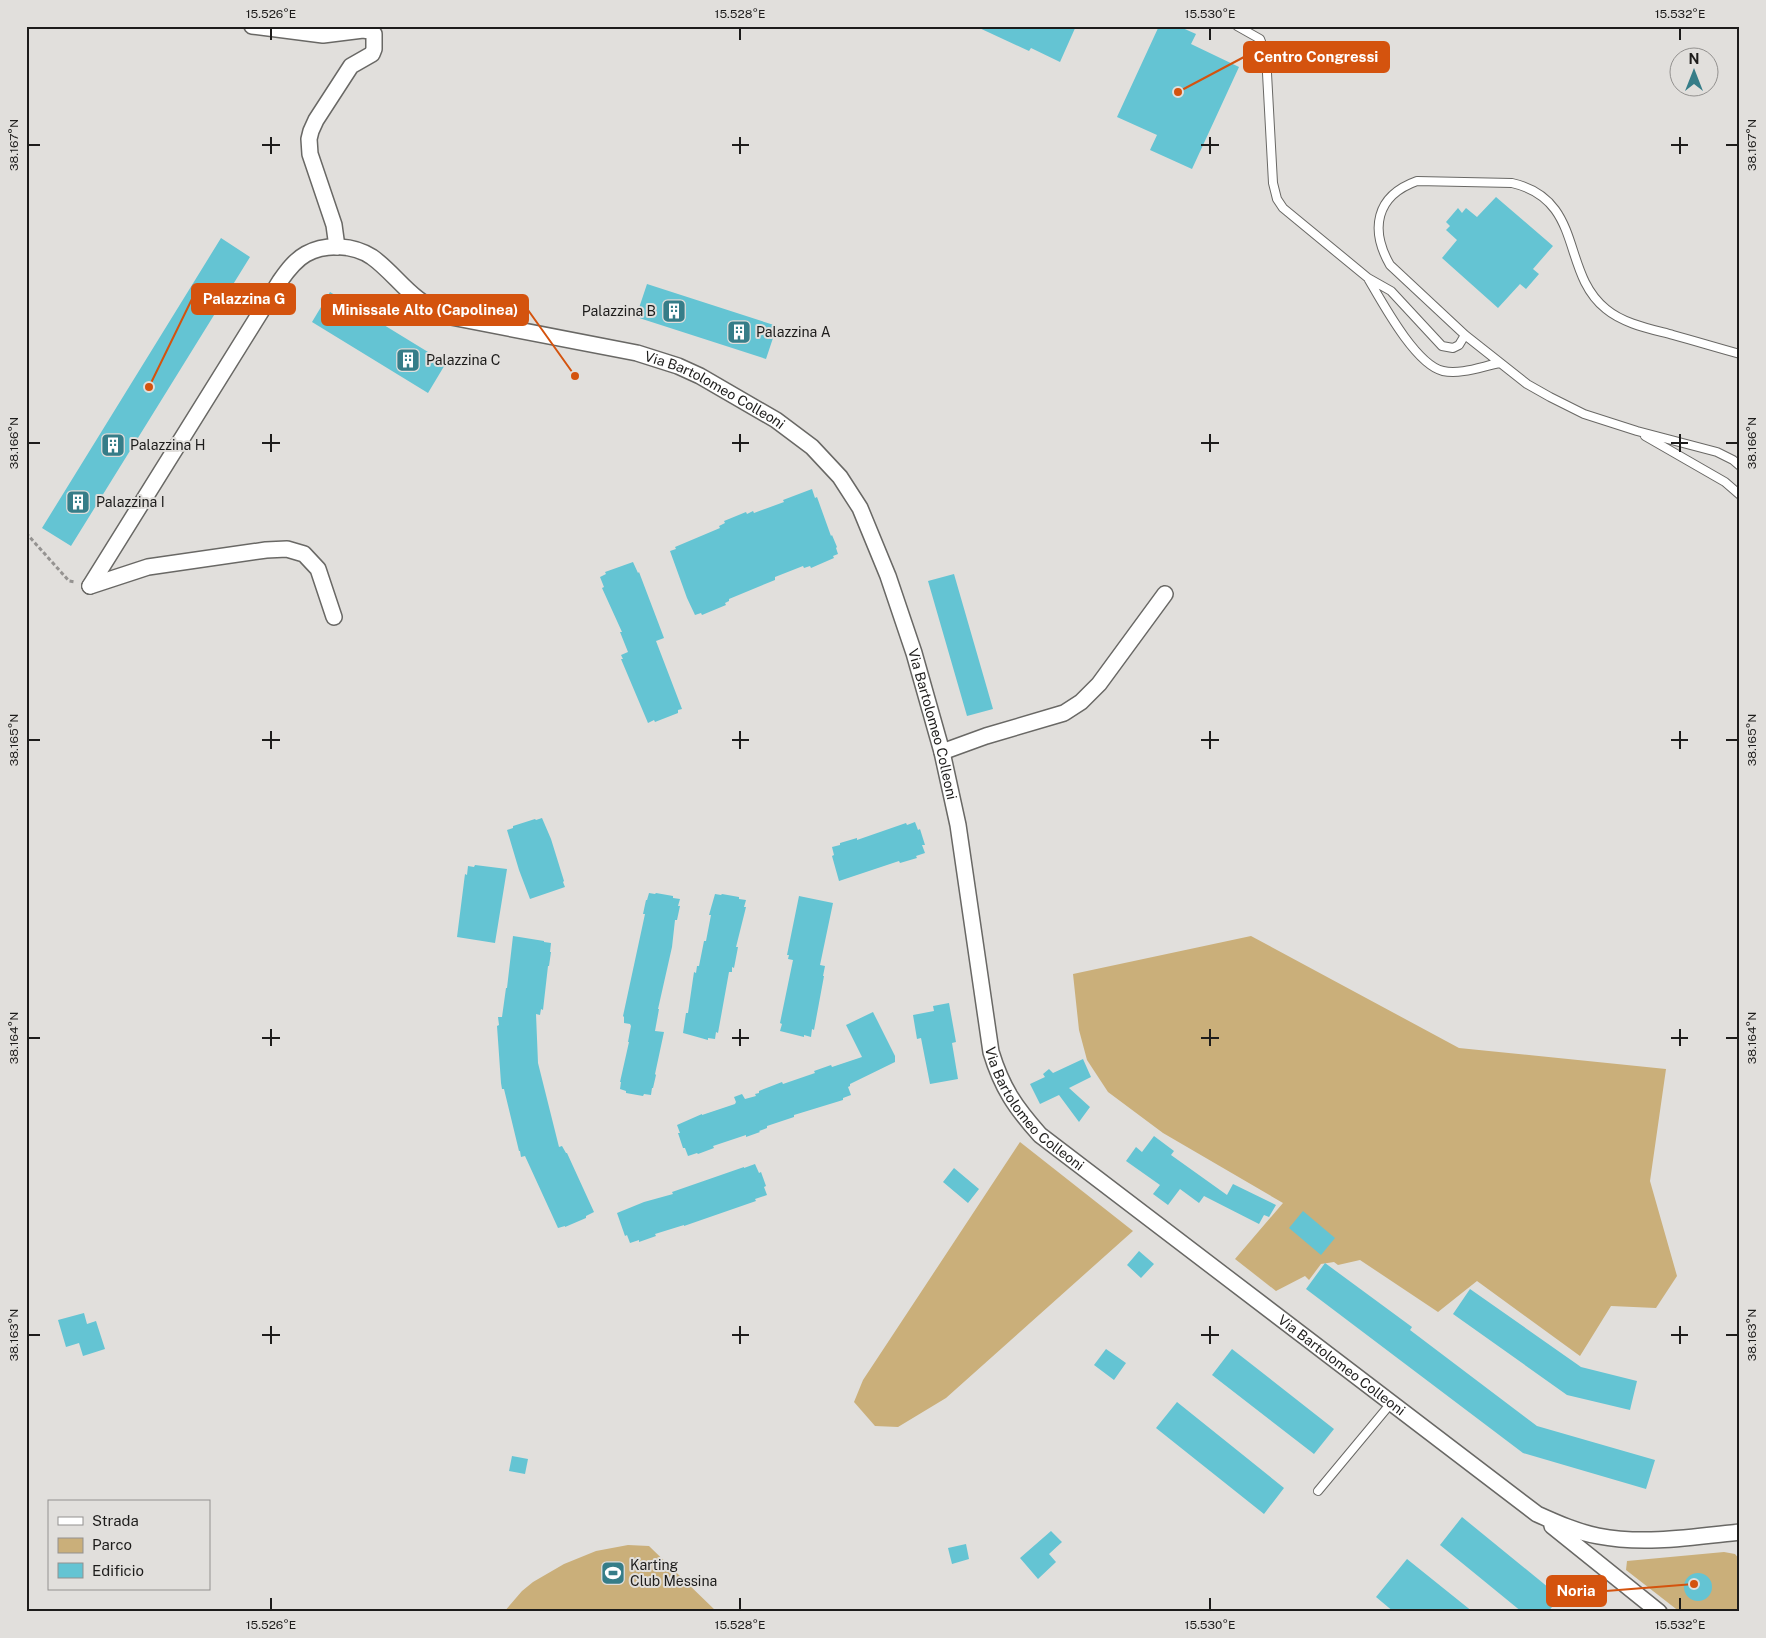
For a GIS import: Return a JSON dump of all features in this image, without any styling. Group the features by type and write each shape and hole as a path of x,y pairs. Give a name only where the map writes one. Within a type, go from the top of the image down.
{"street":[{"path":"252,26 323,35 363,30 374,34 372,54 351,66 316,120 309,139 311,160 334,225 337,247"},
{"name":"Via Bartolomeo Colleoni","path":"90,586 287,271 307,253 337,247 352,248 363,252 387,269 417,298 431,308 451,317 654,358 700,376 796,433 827,461 860,508 888,576 914,653 942,752 958,825 988,1035 996,1066 1011,1099 1040,1135 1537,1514 1582,1532 1633,1540 1740,1532"},
{"path":"90,586 148,567 266,550 287,549 304,554 318,569 334,617"},
{"path":"942,752 986,736 1064,713 1081,702 1100,684 1165,594"},
{"path":"1537,1514 1659,1612"}],"lane":[{"path":"1237,26 1260,39 1266,55 1273,183 1277,199 1291,215 1368,278 1391,291 1442,346 1453,348 1459,345 1466,334"},
{"path":"1740,354 1647,328 1624,320 1607,310 1593,296 1584,280 1560,215 1537,192 1525,186 1512,183 1417,181 1408,184 1392,195 1379,215 1379,239 1382,251 1390,265 1466,334 1528,384 1584,414 1637,431 1717,452 1740,466"},
{"path":"1368,278 1412,346 1429,364 1444,371 1458,372 1500,363"},
{"path":"1637,431 1725,482 1740,495"},
{"path":"1318,1491 1392,1402"}],"path":[{"path":"26,533 69,581 90,586"}],"green space":[{"path":"1251,936 1459,1048 1666,1069 1650,1181 1677,1276 1656,1308 1611,1306 1580,1356 1477,1281 1438,1312 1360,1260 1338,1265 1334,1262 1321,1264 1309,1280 1305,1276 1276,1291 1235,1259 1283,1203 1163,1133 1108,1092 1087,1060 1079,1030 1073,974"},
{"path":"1020,1142 1133,1231 946,1398 898,1427 875,1426 854,1402 863,1380"},
{"name":"Karting Club Messina","path":"628,1545 649,1546 717,1612 504,1612 522,1591 533,1582 564,1564 596,1551"},
{"path":"1724,1552 1735,1554 1740,1560 1740,1612 1680,1612 1626,1570 1627,1561"}],"building":[{"path":"975,26 1076,26 1060,62 1031,48 1029,51"},
{"path":"1159,26 1178,26 1196,34 1191,44 1239,67 1192,169 1150,150 1157,135 1117,117"},
{"path":"1496,197 1553,246 1533,269 1539,274 1526,289 1520,284 1498,308 1442,258 1457,240 1446,230 1450,226 1446,222 1458,208 1462,213 1466,208 1477,217"},
{"path":"221,238 250,257 71,546 42,528"},
{"path":"647,284 777,326 766,359 636,317"},
{"path":"330,292 446,363 428,393 312,322"},
{"path":"812,489 837,547 838,554 833,556 834,558 811,568 810,566 804,568 803,566 775,577 775,580 729,599 725,603 726,605 702,615 701,613 695,615 670,551 676,549 675,547 720,528 719,526 725,523 724,521 746,512 747,514 753,511 754,513"},
{"path":"633,562 639,572 664,638 656,641 682,709 678,710 678,713 648,723 621,659 623,659 621,655 628,652 620,632 622,632 602,588 604,587 600,577 606,574 605,572"},
{"path":"954,574 993,709 967,716 928,581"},
{"path":"542,818 551,839 565,887 530,899 507,830 513,828 513,826"},
{"path":"915,822 918,830 920,829 925,845 922,845 925,853 916,856 917,858 900,863 899,861 839,881 832,856 834,855 832,847 906,823 907,825"},
{"path":"475,865 507,869 495,943 457,937 465,874 467,875 468,866 474,867"},
{"path":"649,893 673,896 673,898 680,899 678,906 680,906 677,920 675,920 672,947 658,1009 655,1031 664,1032 656,1075 651,1095 644,1094 643,1096 626,1093 626,1091 620,1089 620,1082 631,1026 624,1023 623,1016 645,914 643,914"},
{"path":"715,894 739,897 739,899 746,900 744,907 746,907 736,947 738,947 734,968 732,967 732,972 729,972 718,1033 716,1032 715,1039 708,1038 708,1040 683,1033 694,972 696,973 697,966 699,966 704,941 706,941 711,915 709,915"},
{"path":"799,896 833,903 820,965 825,966 824,976 811,1037 780,1031 793,960 788,959 789,955 787,955"},
{"path":"513,936 551,943 543,1010 541,1009 540,1015 536,1014 538,1063 559,1147 562,1146 567,1153 594,1212 586,1216 586,1218 565,1227 558,1228 525,1156 521,1157 504,1089 502,1089 497,1026 499,1025 498,1017 502,1017"},
{"path":"949,1003 956,1042 952,1043 958,1079 930,1084 921,1038 917,1039 913,1015 934,1011 933,1006"},
{"path":"873,1012 895,1056 895,1062 850,1084 848,1087 851,1095 843,1098 843,1100 794,1115 794,1117 767,1126 767,1128 760,1132 713,1146 714,1148 688,1156 685,1148 683,1148 677,1125 702,1114 735,1104 734,1097 742,1094 745,1099 756,1096 755,1094 759,1093 759,1091 782,1082 783,1084 815,1073 814,1071 831,1065 832,1067 862,1057 846,1025"},
{"path":"1083,1059 1091,1077 1069,1088 1090,1107 1079,1122 1059,1095 1040,1104 1030,1084 1045,1077 1043,1074 1049,1069 1053,1073"},
{"path":"1154,1136 1174,1151 1171,1155 1227,1195 1233,1184 1276,1205 1269,1217 1264,1215 1259,1224 1204,1196 1199,1203 1180,1189 1168,1205 1153,1194 1160,1185 1126,1161 1136,1147 1142,1152"},
{"path":"755,1164 759,1173 761,1172 767,1195 755,1199 756,1201 655,1234 656,1236 639,1242 639,1240 630,1243 627,1235 625,1236 617,1213"},
{"path":"954,1168 979,1189 968,1203 943,1182"},
{"path":"1303,1211 1335,1238 1321,1255 1289,1228"},
{"path":"1139,1251 1154,1264 1141,1278 1127,1265"},
{"path":"1325,1263 1412,1327 1410,1330 1537,1426 1655,1460 1646,1489 1523,1453 1306,1289"},
{"path":"1470,1289 1581,1367 1637,1381 1630,1410 1567,1395 1453,1314"},
{"path":"84,1313 87,1324 96,1321 105,1349 83,1356 79,1343 66,1347 58,1320"},
{"path":"1106,1349 1126,1363 1114,1380 1094,1365"},
{"path":"1232,1349 1334,1429 1314,1454 1212,1375"},
{"path":"1177,1402 1284,1488 1264,1514 1156,1428"},
{"path":"512,1456 528,1459 525,1474 509,1471"},
{"path":"1462,1517 1560,1597 1548,1612 1522,1612 1440,1545"},
{"path":"1051,1531 1062,1542 1049,1554 1056,1562 1038,1579 1020,1558"},
{"path":"966,1544 969,1559 952,1564 948,1548"},
{"path":"1407,1559 1473,1612 1394,1612 1376,1597"},
{"path":"1698,1573 1708,1577 1712,1587 1708,1597 1698,1601 1688,1597 1684,1587 1688,1577"}],"place":[{"name":"Centro Congressi","path":"1178,92"},
{"name":"Palazzina B","path":"674,311"},
{"name":"Palazzina A","path":"739,332"},
{"name":"Palazzina C","path":"408,360"},
{"name":"Minissale Alto (Capolinea)","path":"575,376"},
{"name":"Palazzina G","path":"149,387"},
{"name":"Palazzina H","path":"113,445"},
{"name":"Palazzina I","path":"78,502"},
{"name":"Karting Club Messina","path":"613,1573"},
{"name":"Noria","path":"1694,1584"}]}
